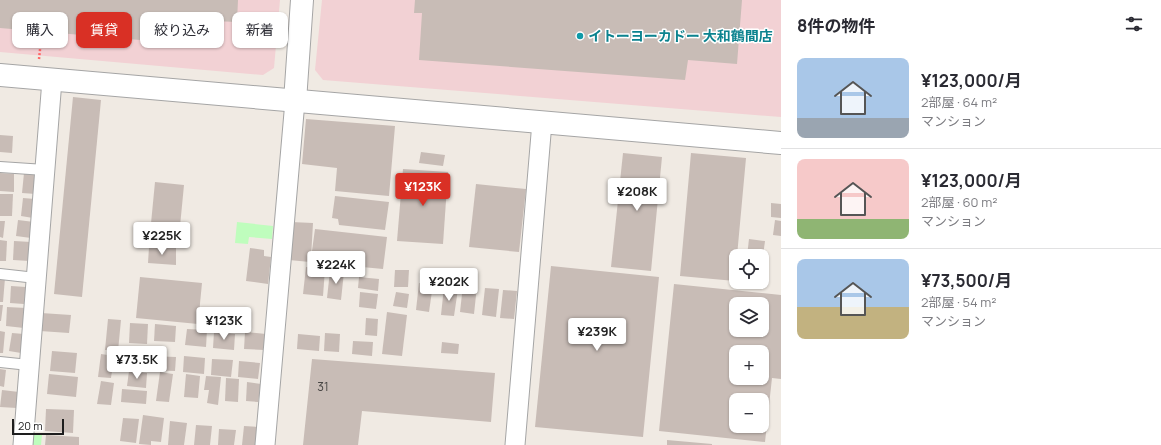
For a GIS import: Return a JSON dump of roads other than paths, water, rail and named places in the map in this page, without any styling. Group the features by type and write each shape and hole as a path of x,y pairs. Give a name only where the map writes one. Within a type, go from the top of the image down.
{"street":[{"path":"265,445 302,0"},
{"path":"0,76 781,143"},
{"path":"22,445 52,80"},
{"path":"515,445 542,122"}],"lane":[{"path":"0,167 45,170"},
{"path":"0,274 36,278"},
{"path":"0,362 29,365"}],"place":[{"name":"イトーヨーカドー 大和鶴間店","path":"580,36"}]}
